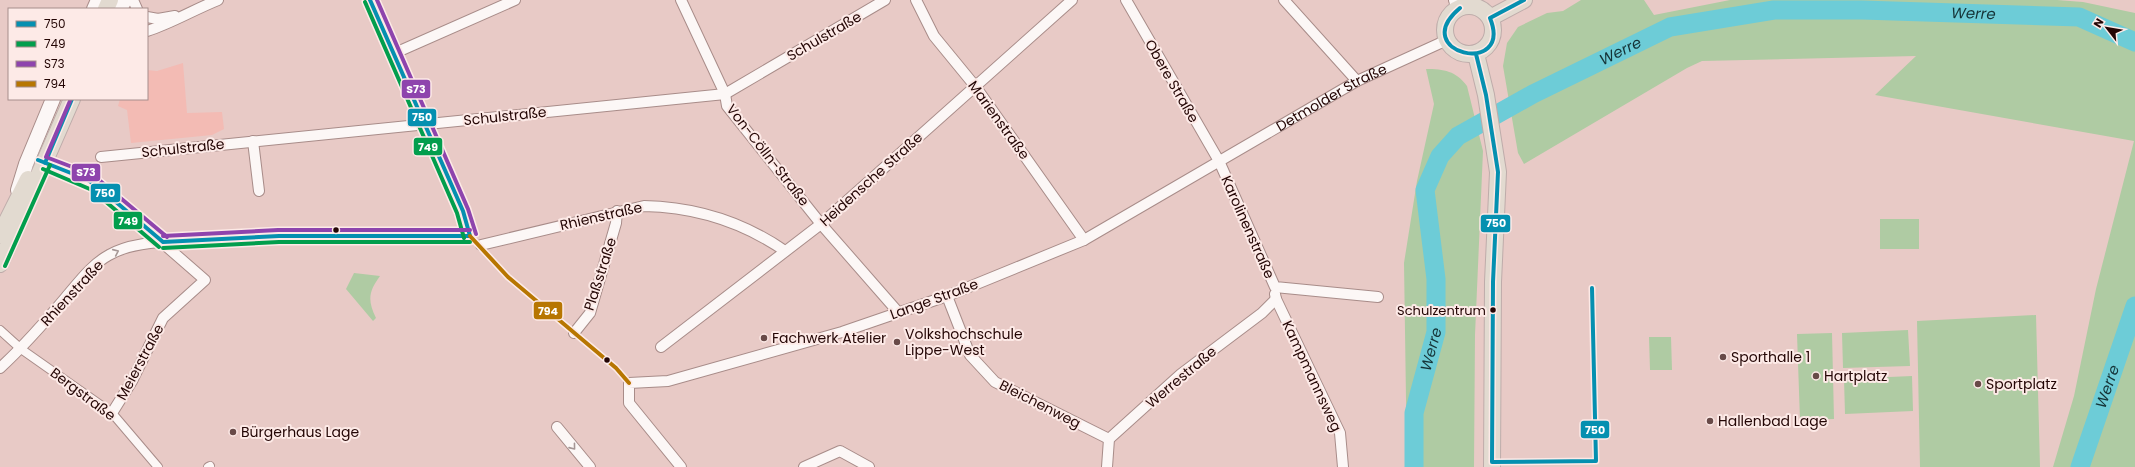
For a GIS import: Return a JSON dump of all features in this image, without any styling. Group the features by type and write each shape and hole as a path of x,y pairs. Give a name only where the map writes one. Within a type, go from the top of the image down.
{"main road":[{"path":"1490,18 1524,0"},
{"path":"1458,4 1477,7 1483,10 1490,18 1493,33 1490,42 1484,49 1476,54 1462,54 1450,46 1447,40 1445,27 1450,15 1458,4"},
{"path":"1476,54 1486,95 1498,172 1493,282 1492,467"},
{"path":"10,214 26,164 53,100"},
{"path":"0,264 42,161 64,100"},
{"path":"0,235 10,214 42,161 72,100"}],"street":[{"path":"148,17 158,19 181,15 218,0"},
{"path":"370,0 426,124"},
{"path":"395,53 515,0"},
{"name":"Von-Cölln-Straße","path":"681,0 725,94 727,106 821,224 898,312"},
{"name":"Schulstraße","path":"101,157 725,94 885,0"},
{"name":"Marienstraße","path":"916,0 934,36 975,86 1084,240"},
{"name":"Heidensche Straße","path":"661,347 821,224 1072,0"},
{"name":"Obere Straße","path":"1126,0 1218,161"},
{"path":"1284,0 1357,82"},
{"path":"148,31 171,23 181,15"},
{"name":"Detmolder Straße","path":"1218,161 1357,82 1447,40"},
{"name":"Rhienstraße","path":"0,368 21,349 100,261 122,249 163,242 232,236 335,234 470,236 463,212 426,124"},
{"path":"253,141 259,191"},
{"path":"42,161 86,179 96,185 163,242"},
{"name":"Lange Straße","path":"681,467 629,403 630,383 668,381 842,332 947,296 1084,240 1218,161"},
{"name":"Karolinenstraße","path":"1218,161 1274,287 1378,297"},
{"name":"Rhienstraße","path":"481,245 617,211 644,206 668,206 711,215 768,239 785,251"},
{"name":"Plaßstraße","path":"574,333 590,313 616,223 617,211"},
{"name":"Meierstraße","path":"112,413 132,381 163,318 205,280 163,242"},
{"name":"Kampmannsweg","path":"1274,287 1276,299 1340,433 1343,467"},
{"name":"Bleichenweg","path":"947,296 970,355 995,382 1110,439"},
{"name":"Werrestraße","path":"1110,439 1181,374 1262,312 1276,299"},
{"name":"Bergstraße","path":"0,330 21,349 112,413 158,467"},
{"path":"557,427 590,467"},
{"path":"1107,467 1110,439"},
{"path":"804,467 840,451 869,467"}],"shaded area":[{"path":"183,63 187,113 222,112 224,129 212,135 131,143 127,110 118,106 120,100 148,100 148,70 157,71"}],"green space":[{"path":"1581,0 1644,0 1654,15 1730,0 2057,0 2083,2 2135,13 2135,467 2053,467 2074,396 2096,289 2134,141 1875,95 1916,56 1702,61 1687,68 1524,164 1518,153 1503,66 1507,43 1518,27 1547,13 1563,11"},
{"path":"1426,69 1444,70 1454,74 1467,86 1483,151 1475,335 1474,467 1407,467 1404,263 1417,181 1434,104"},
{"path":"1880,219 1919,219 1919,249 1880,249"},
{"path":"354,273 380,276 373,286 370,296 371,306 376,318 373,321 346,289"},
{"name":"Sportplatz","path":"2036,315 2040,467 1920,467 1917,321"},
{"name":"Hartplatz","path":"1908,330 1910,366 1843,368 1842,333"},
{"name":"Hartplatz","path":"1832,333 1834,419 1800,420 1797,334"},
{"path":"1649,337 1671,337 1672,370 1650,370"},
{"name":"Hartplatz","path":"1912,376 1913,411 1845,414 1844,379"}],"waterway":[{"name":"Werre","path":"1414,467 1414,413 1436,332 1436,279 1425,190 1440,156 1458,136 1533,94 1670,27 1774,10 1862,10 2079,17 2135,42"},
{"name":"Werre","path":"2080,467 2135,306"}],"transit line":[{"name":"750","path":"370,0 463,211 470,236"},
{"name":"S73","path":"377,0 468,209 476,234"},
{"name":"750","path":"1490,18 1524,0"},
{"name":"749","path":"365,2 457,213 464,238"},
{"name":"750","path":"1460,8 1447,24 1445,37 1452,47 1464,52 1477,53 1488,48 1493,37 1490,18"},
{"name":"750","path":"1476,54 1486,95 1498,172 1493,282 1492,462 1596,461 1592,288"},
{"name":"750","path":"45,163 72,100"},
{"name":"S73","path":"70,101 46,157 88,173 99,180 167,237"},
{"name":"750","path":"38,160 86,179 96,185 163,242"},
{"name":"749","path":"5,266 50,165"},
{"name":"749","path":"43,169 92,190 159,247"},
{"name":"S73","path":"163,236 278,230 470,230"},
{"name":"750","path":"163,242 279,236 470,236"},
{"name":"794","path":"470,236 508,277 616,368 629,383"},
{"name":"749","path":"163,248 279,242 470,242"}],"place":[{"name":"Schulzentrum","path":"1493,310"},
{"name":"Fachwerk Atelier","path":"764,338"},
{"name":"Volkshochschule Lippe-West","path":"897,342"},
{"name":"Sporthalle 1","path":"1723,357"},
{"name":"Hartplatz","path":"1816,376"},
{"name":"Sportplatz","path":"1978,384"},
{"name":"Hallenbad Lage","path":"1710,421"},
{"name":"Bürgerhaus Lage","path":"233,432"}]}
